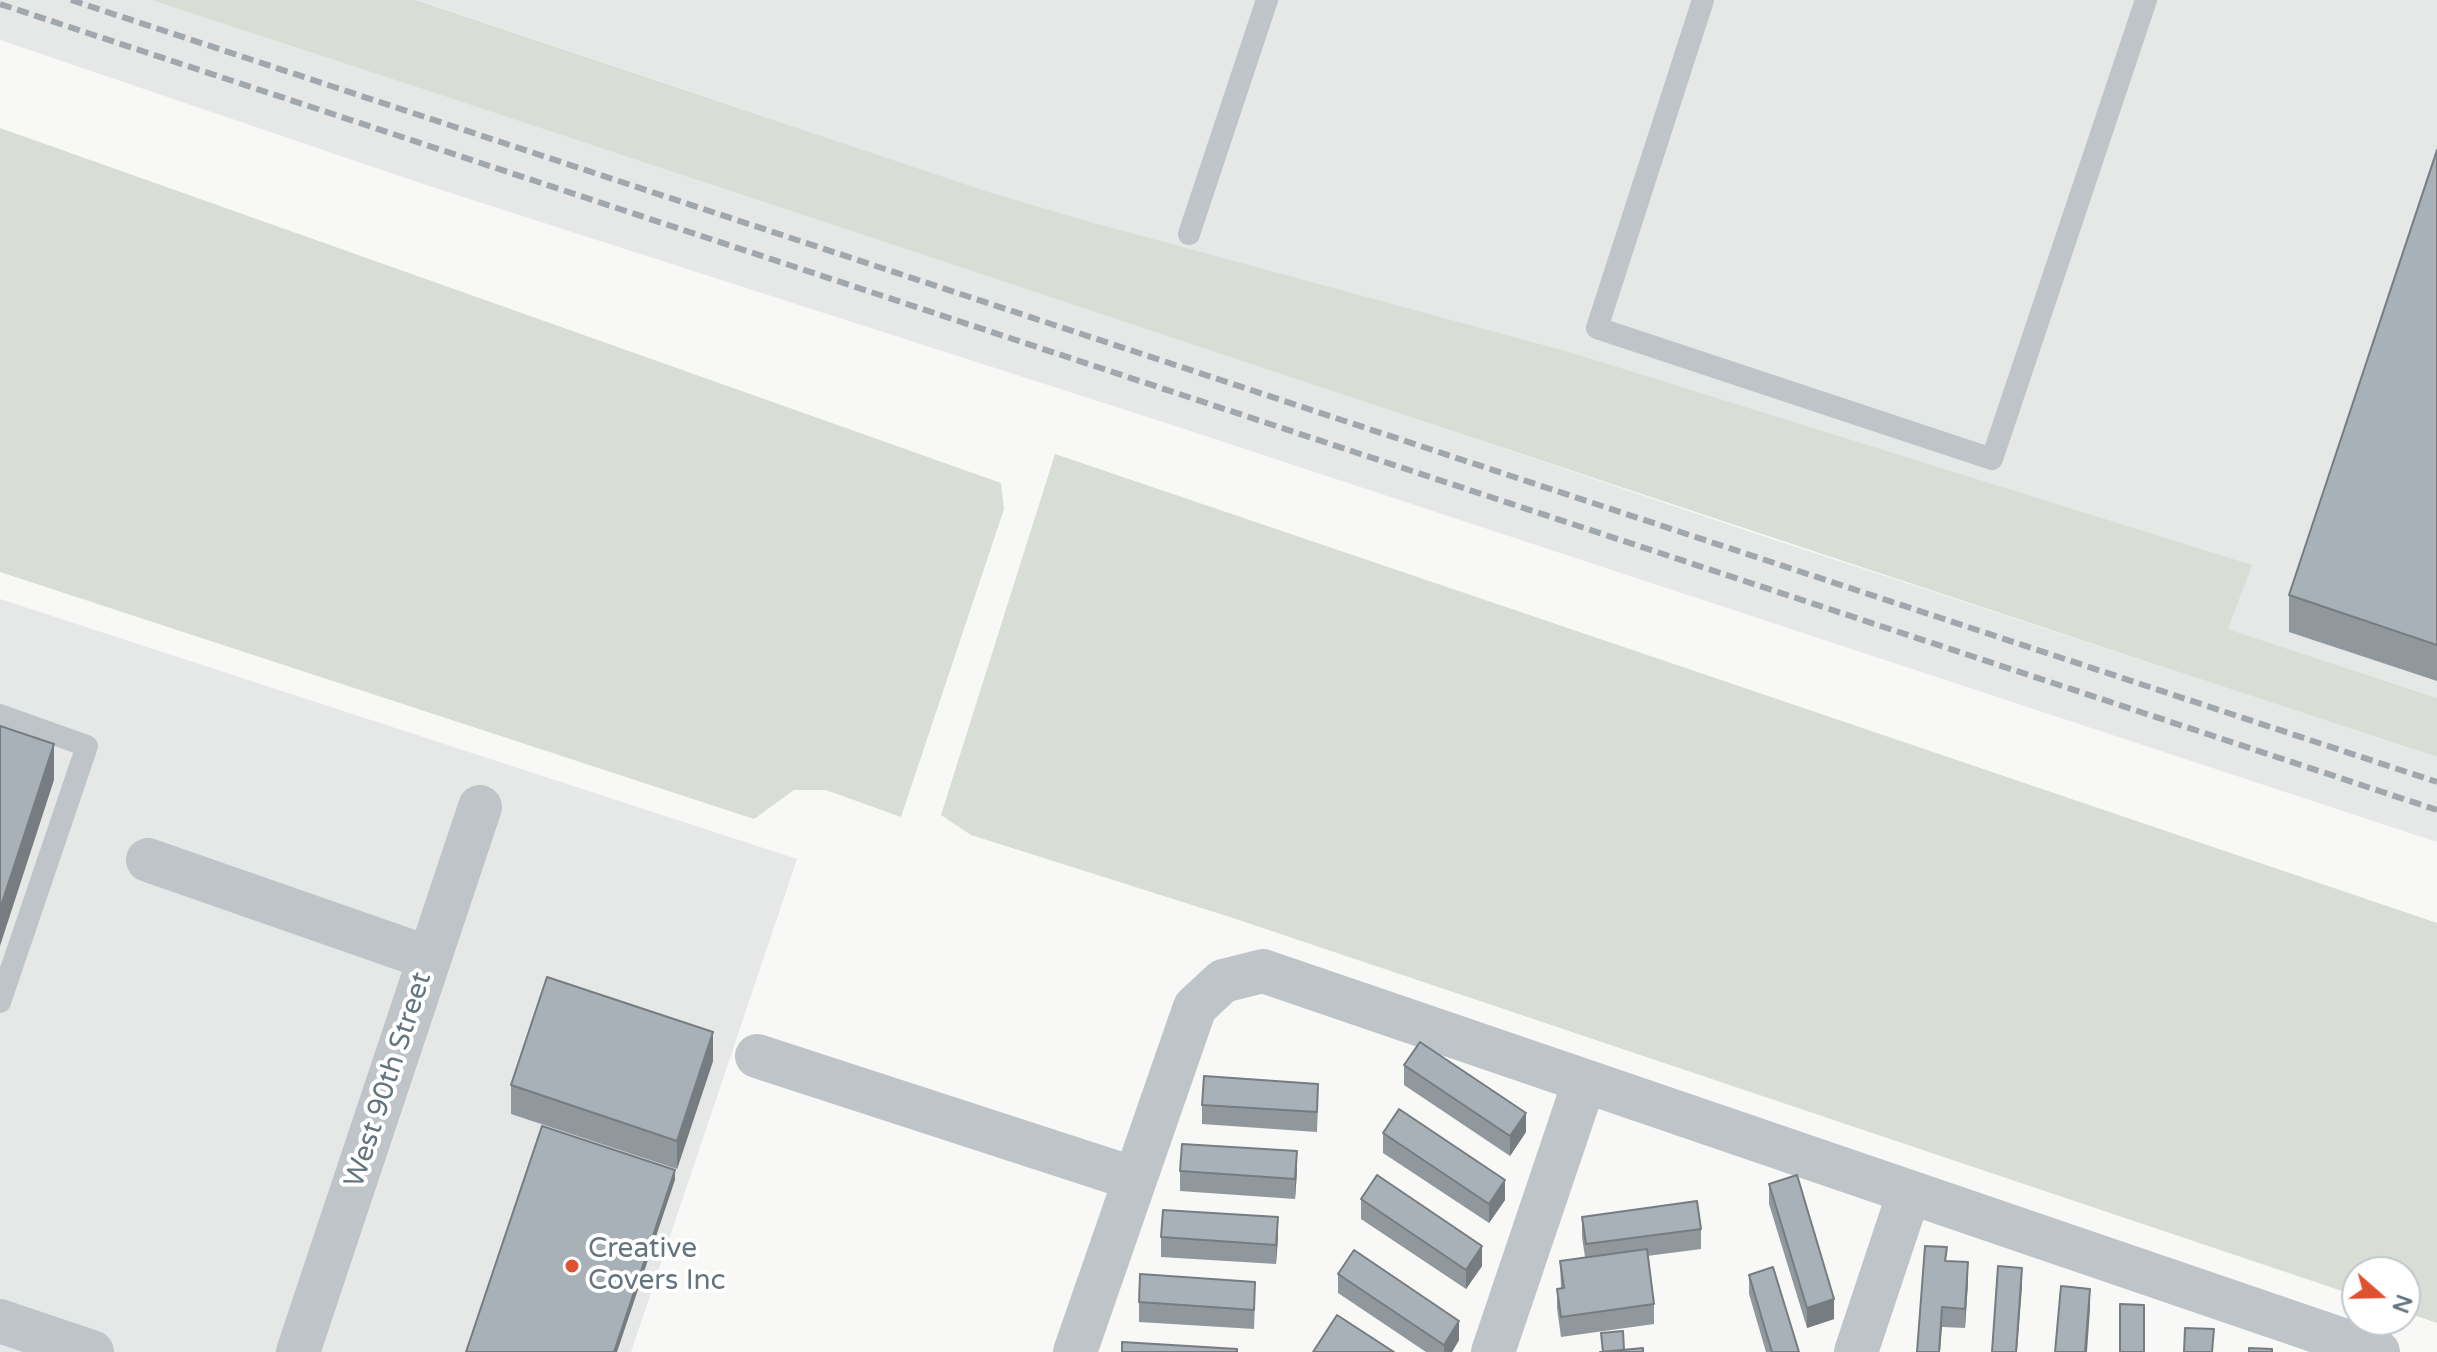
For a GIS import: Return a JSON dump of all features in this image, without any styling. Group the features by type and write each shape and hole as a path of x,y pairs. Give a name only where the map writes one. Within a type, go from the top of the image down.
{"street":[{"name":"West 90th Street","path":"298,1352 480,807"},
{"path":"148,860 429,958"},
{"path":"1075,1352 1195,1007 1223,981 1263,971 2378,1352"},
{"path":"757,1056 1135,1179"},
{"path":"1493,1352 1584,1083"},
{"path":"1856,1352 1909,1193"},
{"path":"0,1321 92,1352"}],"lane":[{"path":"1189,234 1267,0"},
{"path":"1703,0 1597,328 1992,459 2146,0"},
{"path":"0,715 87,746 0,1002"}],"shaded area":[{"path":"0,0 151,0 960,265 1760,535 2437,757 2437,842 1163,422 429,186 0,40"},
{"path":"151,0 416,0 986,191 1569,352 2252,565 2228,629 2437,698 2437,757 723,188"},
{"path":"417,0 2437,0 2437,698 2228,629 2251,566 986,191"},
{"path":"0,128 1001,483 1004,509 901,817 826,790 794,790 754,819 0,572"},
{"path":"1055,454 2437,923 2437,1323 2421,1318 2421,1256 2341,1256 2341,1291 1230,917 971,835 941,815"},
{"path":"0,599 797,859 631,1352 0,1352"}],"building":[{"path":"2437,150 2437,645 2289,595"},
{"path":"0,726 54,744 0,909"},
{"path":"547,977 713,1032 677,1141 511,1085"},
{"path":"1420,1042 1526,1113 1510,1136 1404,1065"},
{"path":"1204,1076 1318,1084 1317,1112 1202,1105"},
{"path":"1399,1109 1505,1180 1489,1204 1383,1133"},
{"name":"Creative Covers Inc","path":"542,1126 675,1170 614,1352 466,1352"},
{"path":"1182,1144 1297,1151 1295,1179 1180,1171"},
{"path":"1377,1175 1482,1246 1466,1270 1361,1199"},
{"path":"1797,1175 1834,1299 1807,1308 1769,1184"},
{"path":"1697,1201 1701,1229 1586,1244 1582,1217"},
{"path":"1163,1210 1278,1217 1276,1245 1161,1237"},
{"path":"1925,1246 1947,1247 1945,1261 1968,1262 1965,1309 1942,1307 1939,1352 1917,1352"},
{"path":"1647,1249 1654,1304 1561,1317 1557,1289 1564,1288 1560,1261"},
{"path":"1354,1250 1459,1321 1444,1345 1338,1274"},
{"path":"1998,1266 2022,1268 2016,1352 1992,1352"},
{"path":"1773,1267 1799,1352 1772,1352 1749,1275"},
{"path":"1140,1274 1255,1282 1254,1310 1139,1302"},
{"path":"2061,1286 2090,1289 2085,1352 2055,1352"},
{"path":"2120,1304 2144,1305 2144,1352 2120,1352"},
{"path":"1337,1315 1394,1352 1313,1352"},
{"path":"2185,1328 2214,1329 2212,1352 2184,1352"},
{"path":"1623,1331 1624,1350 1603,1352 1601,1333"},
{"path":"1122,1342 1237,1349 1237,1352 1122,1352"},
{"path":"1643,1348 1643,1352 1600,1352"},
{"path":"2249,1348 2272,1349 2272,1352 2249,1352"}],"railway":[{"path":"71,0 2437,782"},
{"path":"0,4 2437,810"}],"place":[{"name":"Creative Covers Inc","path":"572,1266"}]}
